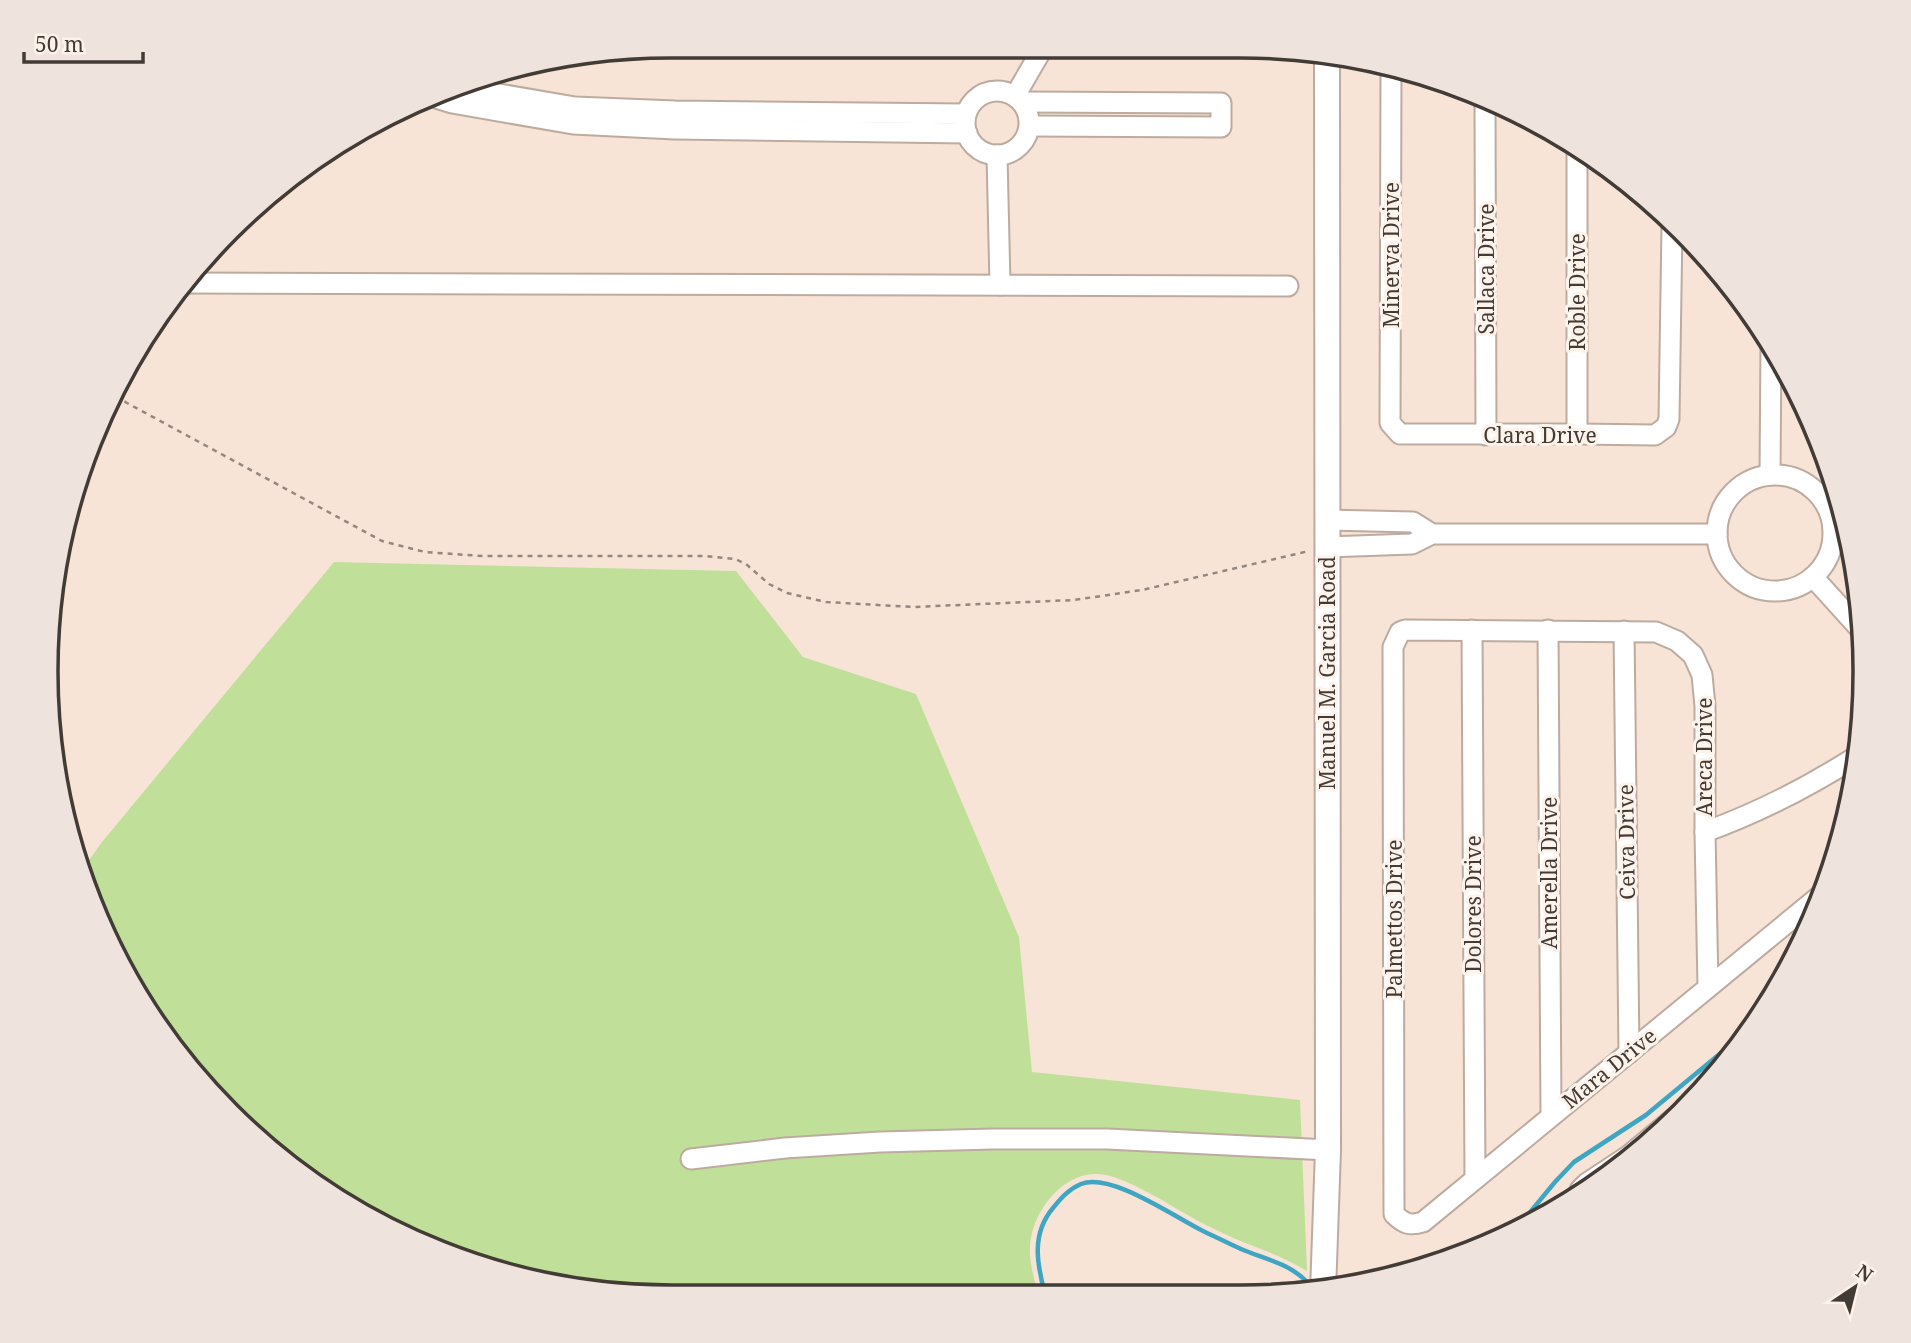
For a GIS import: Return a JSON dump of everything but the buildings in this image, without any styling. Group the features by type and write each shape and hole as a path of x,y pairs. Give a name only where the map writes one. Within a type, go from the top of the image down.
{"main road":[{"name":"Manuel M. Garcia Road","path":"1323,1279 1328,1150 1327,64"}],"street":[{"path":"1019,99 1038,58"},
{"name":"Minerva Drive","path":"1391,77 1391,423 1398,433 1404,436"},
{"path":"475,90 634,118"},
{"path":"1019,99 1030,118 1028,134 1019,147 1005,155 989,154 975,147 966,124 974,101 986,93 1001,91 1019,99 1221,103 1221,127 1030,126"},
{"path":"445,101 573,124 634,118 966,124"},
{"name":"Sallaca Drive","path":"1485,109 1486,435"},
{"path":"997,155 999,285"},
{"name":"Roble Drive","path":"1577,159 1577,433"},
{"name":"Clara Drive","path":"1404,436 1577,433 1656,435 1661,432 1668,419 1672,237"},
{"path":"197,283 1288,286"},
{"path":"1770,475 1771,365"},
{"path":"1770,475 1786,476 1815,491 1825,504 1833,535 1831,551 1824,565 1813,577 1794,588 1772,591 1751,586 1734,573 1722,555 1717,534 1719,517 1738,488 1753,479 1770,475"},
{"path":"1327,520 1413,522 1432,534"},
{"path":"1327,547 1412,544 1432,534 1717,534"},
{"path":"1813,577 1851,619"},
{"name":"Areca Drive","path":"1405,630 1656,632 1677,641 1693,655 1702,676 1705,706 1704,832 1708,988"},
{"name":"Palmettos Drive","path":"1394,1214 1393,647 1400,632 1405,630"},
{"name":"Dolores Drive","path":"1472,630 1475,1179"},
{"name":"Amerella Drive","path":"1548,630 1551,1115"},
{"name":"Ceiva Drive","path":"1624,631 1629,1053"},
{"path":"1704,832 1748,816 1820,780 1846,763"},
{"name":"Mara Drive","path":"1394,1214 1408,1225 1423,1222 1807,907"},
{"path":"691,1159 880,1142 993,1139 1107,1139 1328,1150"}],"path":[{"path":"121,399 382,541 425,552 482,556 705,556 734,559 746,564 769,584 787,593 826,602 913,607 1074,600 1142,590 1327,547"}],"green space":[{"path":"334,562 736,571 803,657 916,694 1019,937 1032,1072 1300,1100 1307,1271 1204,1224 1136,1186 1097,1174 1072,1180 1051,1197 1043,1208 1036,1221 1030,1246 1036,1285 631,1284 552,1273 474,1253 400,1222 331,1182 267,1133 210,1076 161,1012 121,943 88,862"}],"waterway":[{"path":"1531,1211 1574,1162 1646,1115 1717,1056"},
{"path":"1043,1285 1038,1260 1041,1228 1053,1208 1066,1194 1081,1184 1094,1182 1127,1191 1207,1233 1284,1266 1306,1281"}]}
